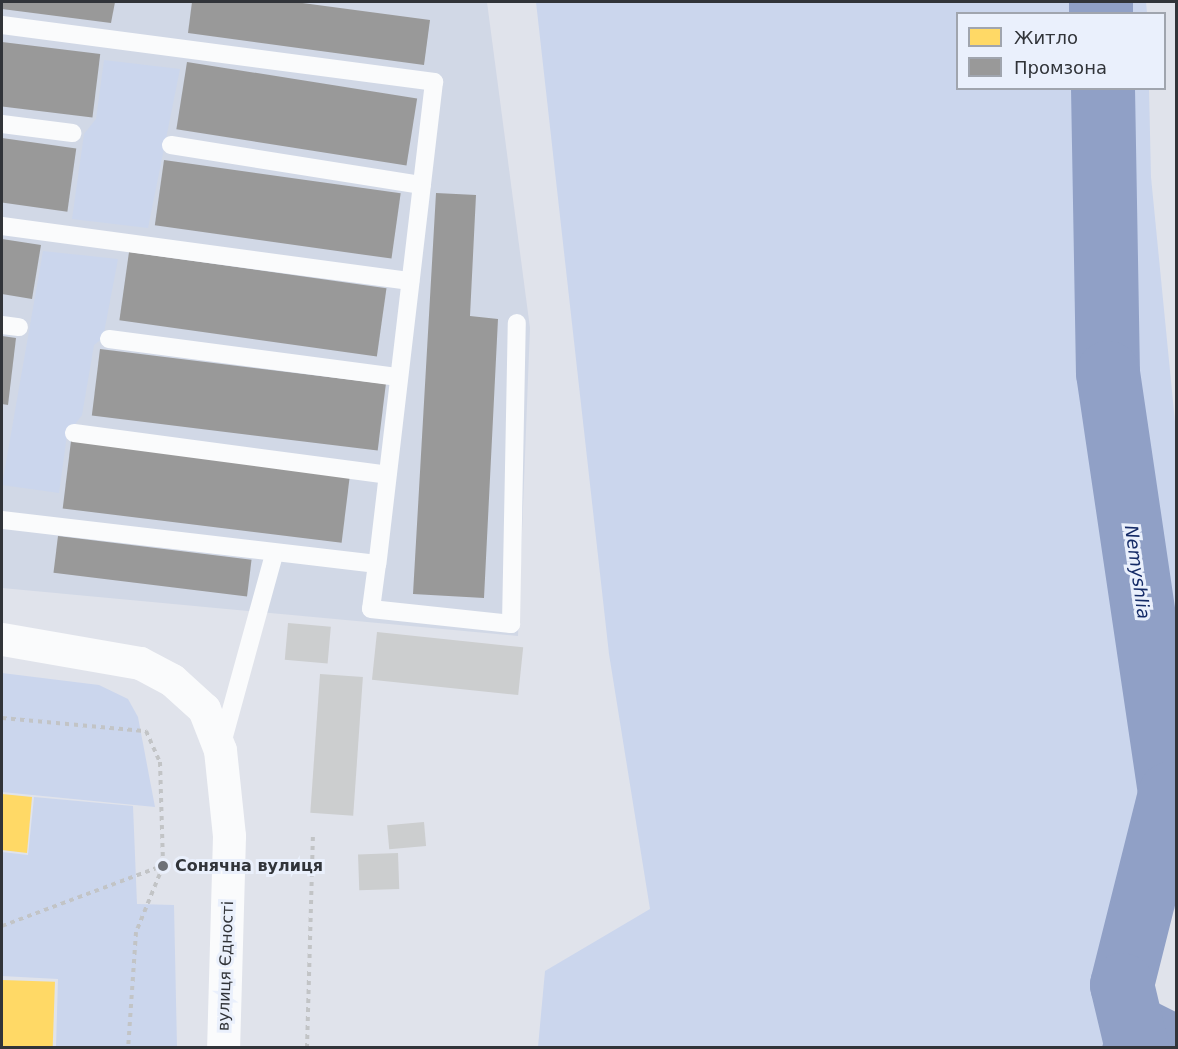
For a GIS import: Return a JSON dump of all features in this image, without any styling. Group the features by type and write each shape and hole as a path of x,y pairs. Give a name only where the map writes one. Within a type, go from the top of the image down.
{"street":[{"name":"вулиця Єдності","path":"2,639 140,663 172,680 204,709 220,750 229,836 224,1047"}],"lane":[{"path":"2,25 434,82 371,609 510,624 517,323"},
{"path":"2,124 72,133"},
{"path":"171,145 422,185"},
{"path":"2,226 410,281"},
{"path":"109,339 399,378"},
{"path":"74,434 387,475"},
{"path":"2,520 274,555 376,564"},
{"path":"220,750 274,555"}],"path":[{"path":"2,718 146,731 160,762 163,866 136,932 128,1047"},
{"path":"308,1047 313,833"},
{"path":"2,926 163,866"}],"shaded area":[{"path":"2,2 487,2 530,328 518,636 2,588"},
{"path":"536,2 1146,2 1147,12 956,12 956,90 1149,90 1151,177 1176,432 1176,907 1122,985 1102,1047 538,1047 545,971 650,909 609,654"},
{"path":"104,60 180,69 148,228 72,219 84,134 96,119"},
{"path":"43,251 118,259 103,338 94,345 82,415 67,435 59,493 2,485"},
{"path":"2,673 99,685 128,699 138,717 155,807 2,792"},
{"path":"34,797 133,806 137,904 174,905 177,1047 56,1047 58,979 2,976 2,852 28,855"}],"water":[{"path":"1122,985 1176,1012 1176,1047 1102,1047"}],"building: Житло":[{"path":"2,794 32,797 27,853 2,850"},
{"path":"2,980 55,982 53,1048 2,1048"}],"building: Промзона":[{"path":"2,2 115,2 111,23 2,9"},
{"path":"192,2 295,2 430,20 424,65 188,33"},
{"path":"2,42 100,54 92,118 2,106"},
{"path":"187,62 417,98 406,166 176,129"},
{"path":"2,138 76,148 67,212 2,203"},
{"path":"164,160 401,193 391,259 155,225"},
{"path":"436,193 476,195 470,316 498,319 484,598 413,594"},
{"path":"2,239 41,245 32,299 2,294"},
{"path":"129,252 386,288 377,357 119,320"},
{"path":"2,336 16,338 8,405 2,404"},
{"path":"100,349 386,384 378,451 92,416"},
{"path":"71,441 350,475 342,543 63,508"},
{"path":"58,536 252,560 247,596 53,573"}],"building: Інше":[{"path":"288,623 331,627 328,664 285,660"},
{"path":"377,632 523,647 518,695 372,680"},
{"path":"320,674 363,677 353,816 310,813"},
{"path":"424,822 426,846 389,849 387,825"},
{"path":"398,853 399,889 359,890 358,854"}],"waterway":[{"name":"Nemyshlia","path":"1101,2 1101,12"},
{"name":"Nemyshlia","path":"1103,90 1108,373 1170,794 1122,985 1137,1048"}],"place":[{"name":"Сонячна вулиця","path":"163,866"}]}
